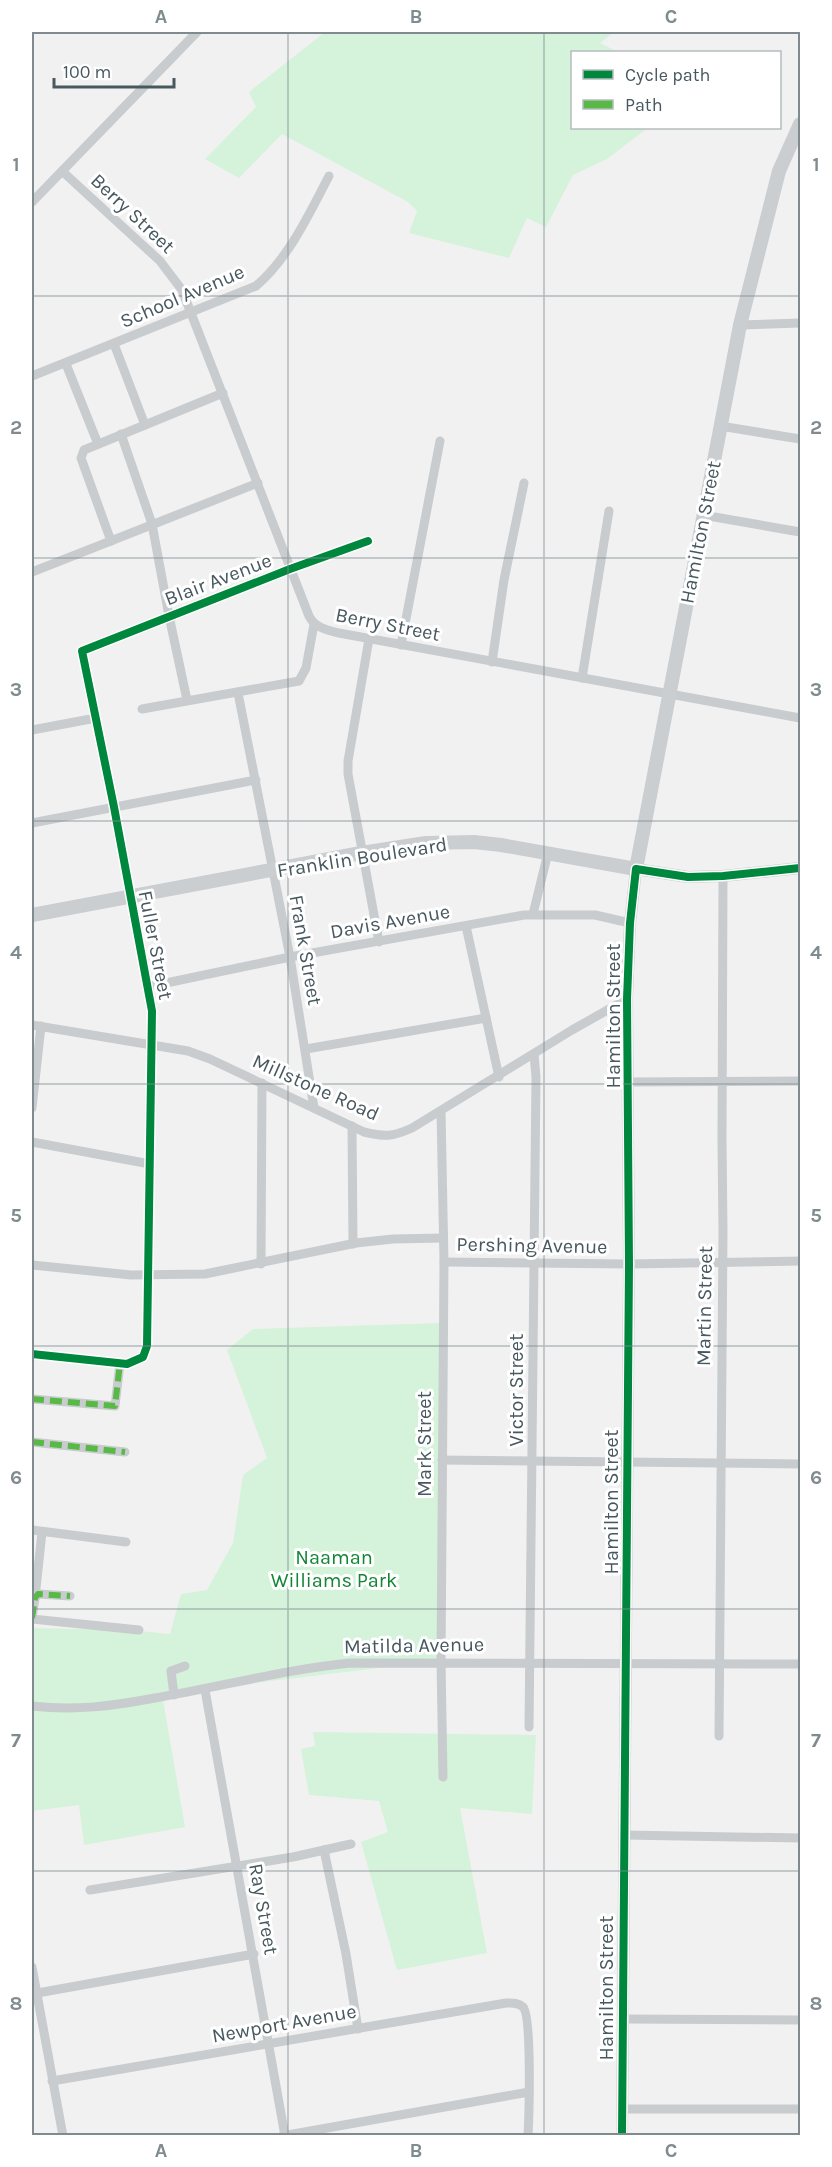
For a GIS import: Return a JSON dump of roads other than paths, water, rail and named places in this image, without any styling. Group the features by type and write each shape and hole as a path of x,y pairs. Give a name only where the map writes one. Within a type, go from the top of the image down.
{"main road":[{"name":"Hamilton Street","path":"636,869 740,325 771,196 795,150 801,124"},
{"name":"Franklin Boulevard","path":"32,915 361,853 426,843 474,842 501,845 636,869"}],"street":[{"path":"32,202 197,32"},
{"name":"Berry Street","path":"62,171 160,261 176,279 192,312 290,569 314,624 323,629 369,639 801,718"},
{"name":"School Avenue","path":"32,376 256,286 272,273 302,226 329,176"},
{"path":"740,325 801,323"},
{"path":"114,344 145,425"},
{"path":"66,364 98,444"},
{"path":"111,541 81,458 84,450 223,393"},
{"path":"720,426 801,439"},
{"path":"121,434 152,524 187,700"},
{"path":"401,645 440,441"},
{"path":"32,572 258,483"},
{"path":"492,662 504,580 524,483"},
{"path":"582,678 609,511"},
{"path":"703,515 801,532"},
{"name":"Blair Avenue","path":"82,651 290,569 368,541"},
{"path":"142,709 299,681 306,668 314,624"},
{"path":"369,639 348,761 349,790 379,942"},
{"name":"Fuller Street","path":"82,651 152,1011 147,1346 144,1358 127,1364 120,1363"},
{"name":"Frank Street","path":"238,693 290,957 314,1108"},
{"path":"32,730 96,718"},
{"path":"32,823 256,780"},
{"path":"533,914 548,853"},
{"name":"Franklin Boulevard","path":"636,869 673,876 723,876 801,868"},
{"name":"Hamilton Street","path":"622,2136 629,1264 627,999 630,923 636,869"},
{"name":"Martin Street","path":"719,1736 723,876"},
{"name":"Davis Avenue","path":"147,987 290,957 533,914 578,917 595,915 630,923"},
{"path":"466,926 499,1077"},
{"name":"Millstone Road","path":"36,1026 188,1051 210,1059 364,1132 384,1137 412,1128 627,999"},
{"path":"306,1048 486,1018"},
{"path":"32,1108 36,1026"},
{"name":"Victor Street","path":"529,1727 533,1463 534,1054"},
{"path":"628,1082 801,1081"},
{"path":"261,1264 262,1083"},
{"name":"Mark Street","path":"441,1111 444,1262 441,1662 443,1777"},
{"path":"352,1126 352,1244"},
{"path":"32,1142 150,1164"},
{"path":"32,1265 85,1272 148,1275 205,1274 352,1244 393,1239 443,1238"},
{"name":"Pershing Avenue","path":"444,1262 629,1264 801,1262"},
{"path":"32,1354 120,1363 115,1406 32,1399"},
{"path":"32,1442 125,1452"},
{"path":"442,1460 533,1463 801,1464"},
{"path":"32,1530 126,1542"},
{"path":"42,1532 32,1618 139,1630"},
{"path":"35,1598 42,1593 70,1596"},
{"name":"Matilda Avenue","path":"32,1706 73,1709 118,1705 322,1666 374,1662 801,1664"},
{"path":"174,1695 171,1671 185,1666"},
{"name":"Ray Street","path":"205,1690 270,2042 284,2135"},
{"path":"624,1835 801,1838"},
{"path":"90,1890 238,1867 351,1844"},
{"path":"324,1850 346,1954 358,2029"},
{"path":"34,1994 254,1954"},
{"path":"32,1967 34,1994 63,2136"},
{"name":"Newport Avenue","path":"52,2081 270,2042 517,2003 527,2014 529,2092"},
{"path":"624,2019 801,2020"},
{"path":"284,2135 529,2092 528,2136"},
{"path":"622,2109 801,2109"}],"park label":[{"name":"Naaman Williams Park","path":"334,1568"}]}
